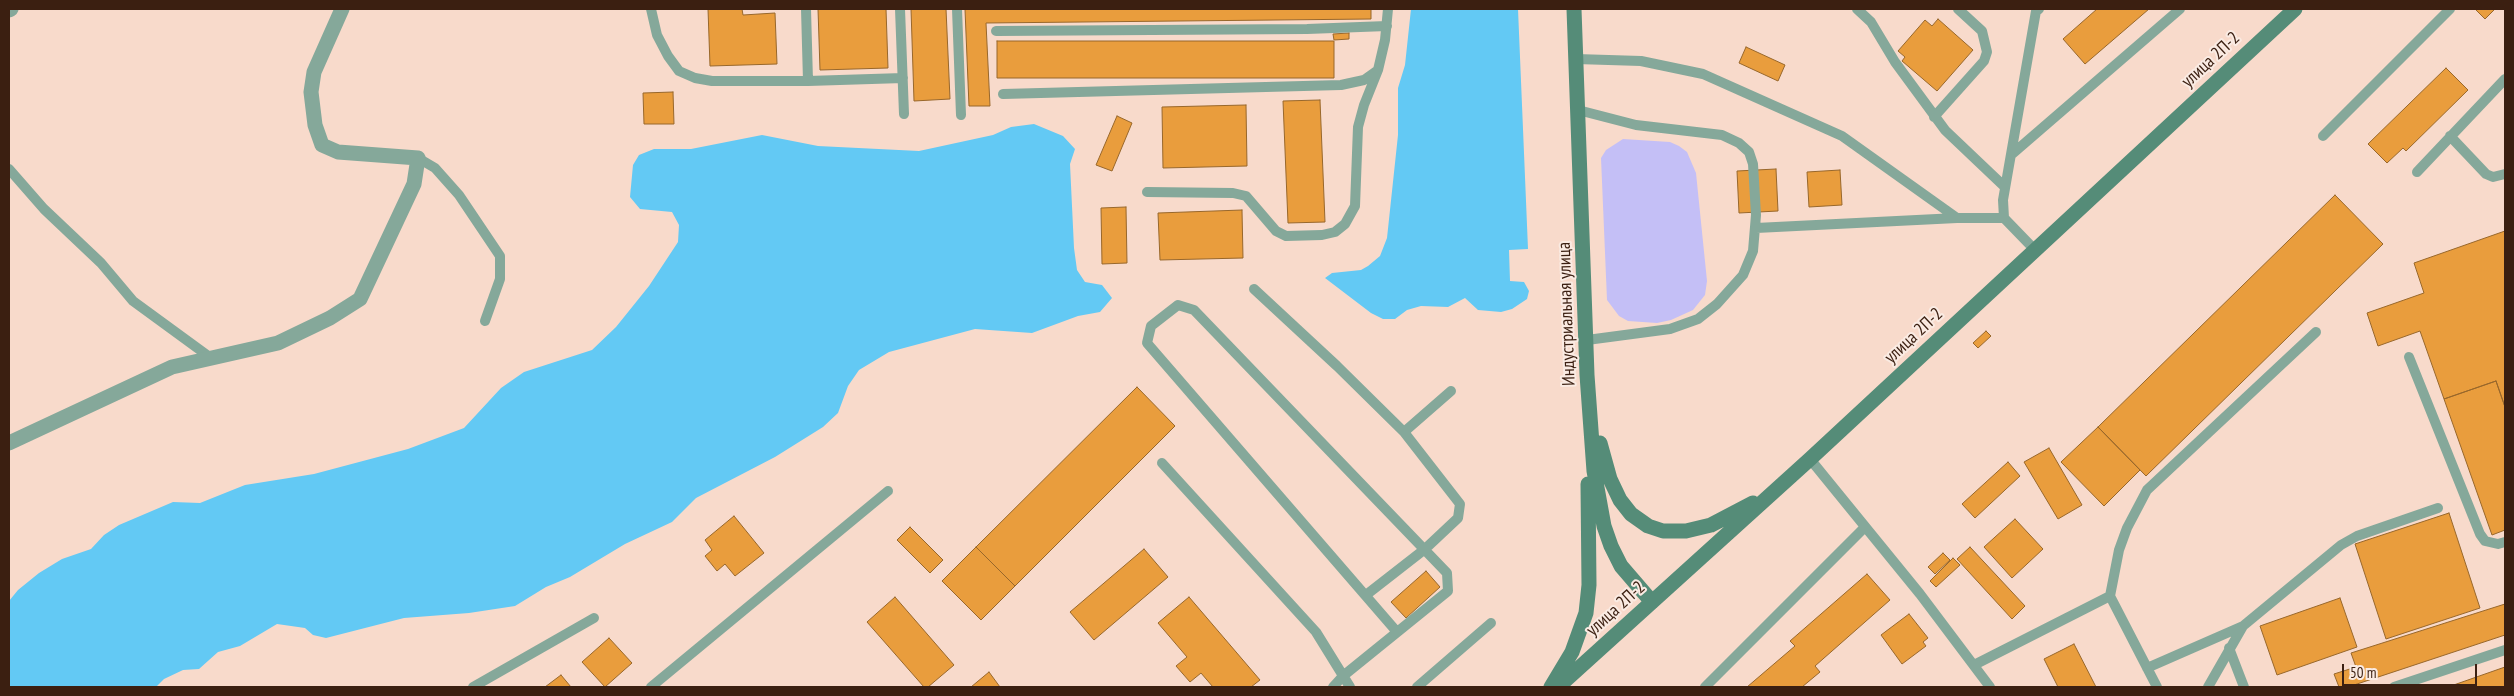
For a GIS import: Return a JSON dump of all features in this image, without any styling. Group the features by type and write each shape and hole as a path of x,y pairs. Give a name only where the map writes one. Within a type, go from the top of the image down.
{"main road":[{"name":"Индустриальная улица","path":"1574,9 1587,375 1594,471 1604,526 1621,566 1652,602"},
{"name":"улица 2П-2","path":"1558,687 1810,459 2294,9"},
{"path":"1587,375 1610,480 1620,500 1631,514 1648,526 1663,531 1686,532 1711,525 1772,493"},
{"path":"1551,687 1572,652 1586,613 1589,585 1587,375"}],"street":[{"path":"9,443 172,367 278,343 330,318 360,299 414,184 418,158 338,152 322,145 315,125 311,92 312,82 314,72 342,9"}],"lane":[{"path":"651,9 657,34 668,56 679,71 712,82 808,82 902,78"},
{"path":"806,9 808,82"},
{"path":"900,9 904,114"},
{"path":"957,9 961,115"},
{"path":"1147,192 1233,193 1246,196 1276,231 1286,236 1304,237 1335,232 1350,218 1355,206 1358,127 1364,105 1378,70 1387,26 1388,9"},
{"path":"1857,9 1871,22 1895,62 1934,117 1945,130 2005,187"},
{"path":"1934,117 1984,61 1987,52 1982,31 1958,9"},
{"path":"2034,249 2004,218 2003,200 2036,11 2039,9"},
{"path":"2011,155 2180,9"},
{"path":"2323,136 2450,9"},
{"path":"996,31 1307,29 1387,26"},
{"path":"1576,60 1632,60 1666,64 1703,74 1842,136 1957,218"},
{"path":"1003,94 1341,85 1364,80 1378,70"},
{"path":"2417,172 2505,79"},
{"path":"1578,110 1636,125 1722,135 1739,142 1749,152 1753,164 1756,228 1753,251 1743,275 1717,304 1698,318 1670,329 1587,340"},
{"path":"2450,136 2486,174 2492,176 2505,174"},
{"path":"418,158 435,168 459,196 500,256 500,279 485,321"},
{"path":"10,174 101,263 133,301 211,358"},
{"path":"1756,228 1957,218 2004,218"},
{"path":"1254,289 1337,366 1404,432 1460,504 1458,518 1425,549 1366,595"},
{"path":"1333,687 1343,676 1448,591 1447,573 1194,310 1178,305 1151,326 1147,344 1208,411 1222,432 1397,632"},
{"path":"2156,687 2110,596 2126,528 2147,490 2316,332"},
{"path":"2409,357 2480,534 2485,541 2498,544 2505,542"},
{"path":"1404,432 1451,391"},
{"path":"1810,459 1866,527 1988,684 1976,687"},
{"path":"1162,463 1316,632 1350,687"},
{"path":"651,687 888,491"},
{"path":"2208,687 2229,648 2244,626 2341,545 2357,536 2438,508"},
{"path":"1705,687 1866,527"},
{"path":"1974,665 2110,596"},
{"path":"473,687 594,618"},
{"path":"1417,687 1491,623"},
{"path":"2147,668 2244,626"},
{"path":"2229,648 2244,687"},
{"path":"2394,687 2505,650"}],"shaded area":[{"path":"1623,139 1670,142 1679,146 1687,152 1696,173 1707,281 1705,295 1693,310 1671,320 1657,323 1628,321 1619,316 1607,300 1601,158 1606,150"}],"water":[{"path":"1411,9 1518,9 1528,249 1509,250 1510,281 1524,282 1529,291 1527,299 1512,309 1501,312 1478,310 1465,298 1448,307 1421,306 1407,310 1395,319 1383,319 1371,313 1325,278 1332,273 1361,270 1368,266 1380,256 1387,238 1398,135 1398,88 1405,65"},
{"path":"1034,124 1063,136 1075,149 1070,164 1074,248 1077,270 1085,282 1102,285 1112,298 1100,312 1078,316 1032,333 975,329 889,352 859,370 848,386 838,413 823,427 775,457 696,498 672,522 625,544 570,577 546,587 515,606 469,613 404,618 326,638 313,635 305,628 277,624 240,646 218,652 199,669 183,670 164,679 156,687 9,687 9,601 18,590 39,573 62,559 91,549 104,535 119,525 173,502 200,503 245,485 314,474 408,449 464,428 501,388 524,372 592,350 616,327 649,286 678,242 679,225 672,212 640,209 630,197 633,165 639,155 654,149 691,149 762,135 818,146 919,151 993,135 1011,127"}],"building":[{"path":"708,9 742,9 743,15 775,13 777,64 710,66"},
{"path":"818,9 886,9 888,68 820,70"},
{"path":"911,9 946,9 950,99 914,101"},
{"path":"965,9 1371,9 1371,19 986,23 990,106 969,106"},
{"path":"2097,9 2149,9 2085,64 2063,39"},
{"path":"2475,9 2495,9 2485,19"},
{"path":"1938,19 1973,50 1937,91 1902,61 1905,57 1898,51 1925,20 1932,26"},
{"path":"1349,33 1349,39 1334,40 1333,34"},
{"path":"997,41 1334,41 1334,78 997,78"},
{"path":"1746,47 1785,65 1778,81 1739,63"},
{"path":"2446,68 2468,90 2406,151 2403,148 2387,163 2368,144"},
{"path":"673,92 674,124 644,124 643,93"},
{"path":"1320,100 1325,222 1288,223 1283,101"},
{"path":"1246,105 1247,166 1163,168 1162,107"},
{"path":"1117,116 1132,123 1112,171 1096,165"},
{"path":"1776,169 1778,211 1739,213 1737,171"},
{"path":"1840,170 1842,205 1809,207 1807,172"},
{"path":"2335,195 2383,244 2146,476 2098,427"},
{"path":"1126,207 1127,263 1102,264 1101,208"},
{"path":"1242,210 1243,258 1160,260 1158,213"},
{"path":"2505,231 2505,407 2496,381 2444,399 2420,331 2378,346 2367,313 2424,293 2414,263"},
{"path":"1986,331 1991,336 1978,348 1973,343"},
{"path":"2496,381 2505,407 2505,530 2492,535 2444,399"},
{"path":"1137,387 1175,426 1015,586 976,547"},
{"path":"2098,427 2140,470 2104,506 2061,462"},
{"path":"2049,448 2082,505 2058,519 2024,462"},
{"path":"2008,462 2020,476 1975,518 1962,504"},
{"path":"2449,513 2480,608 2386,639 2355,544"},
{"path":"734,516 764,553 735,576 725,564 717,571 705,556 712,550 705,540"},
{"path":"2015,519 2043,549 2012,578 1984,547"},
{"path":"910,527 943,560 930,573 897,540"},
{"path":"976,547 1015,586 981,620 942,581"},
{"path":"1970,547 2025,606 2012,619 1957,559"},
{"path":"1144,549 1168,577 1094,640 1070,612"},
{"path":"1943,553 1950,560 1935,574 1928,567"},
{"path":"1953,558 1960,565 1936,587 1930,581"},
{"path":"1426,571 1440,587 1406,618 1391,602"},
{"path":"1867,574 1890,600 1815,666 1820,672 1802,687 1747,687 1795,646 1790,641"},
{"path":"895,597 954,665 928,687 924,687 867,622"},
{"path":"1189,597 1260,680 1251,687 1213,687 1201,673 1190,682 1176,666 1187,657 1158,623"},
{"path":"2340,598 2357,647 2277,675 2260,626"},
{"path":"2505,604 2505,635 2348,687 2339,687 2334,674 2356,667 2351,653"},
{"path":"1909,614 1928,638 1923,642 1926,646 1902,664 1881,635"},
{"path":"609,638 632,663 605,687 582,662"},
{"path":"2074,644 2096,687 2058,687 2044,659"},
{"path":"2505,667 2505,687 2448,687"},
{"path":"989,672 1000,687 971,687"},
{"path":"561,675 571,687 545,687"}]}
